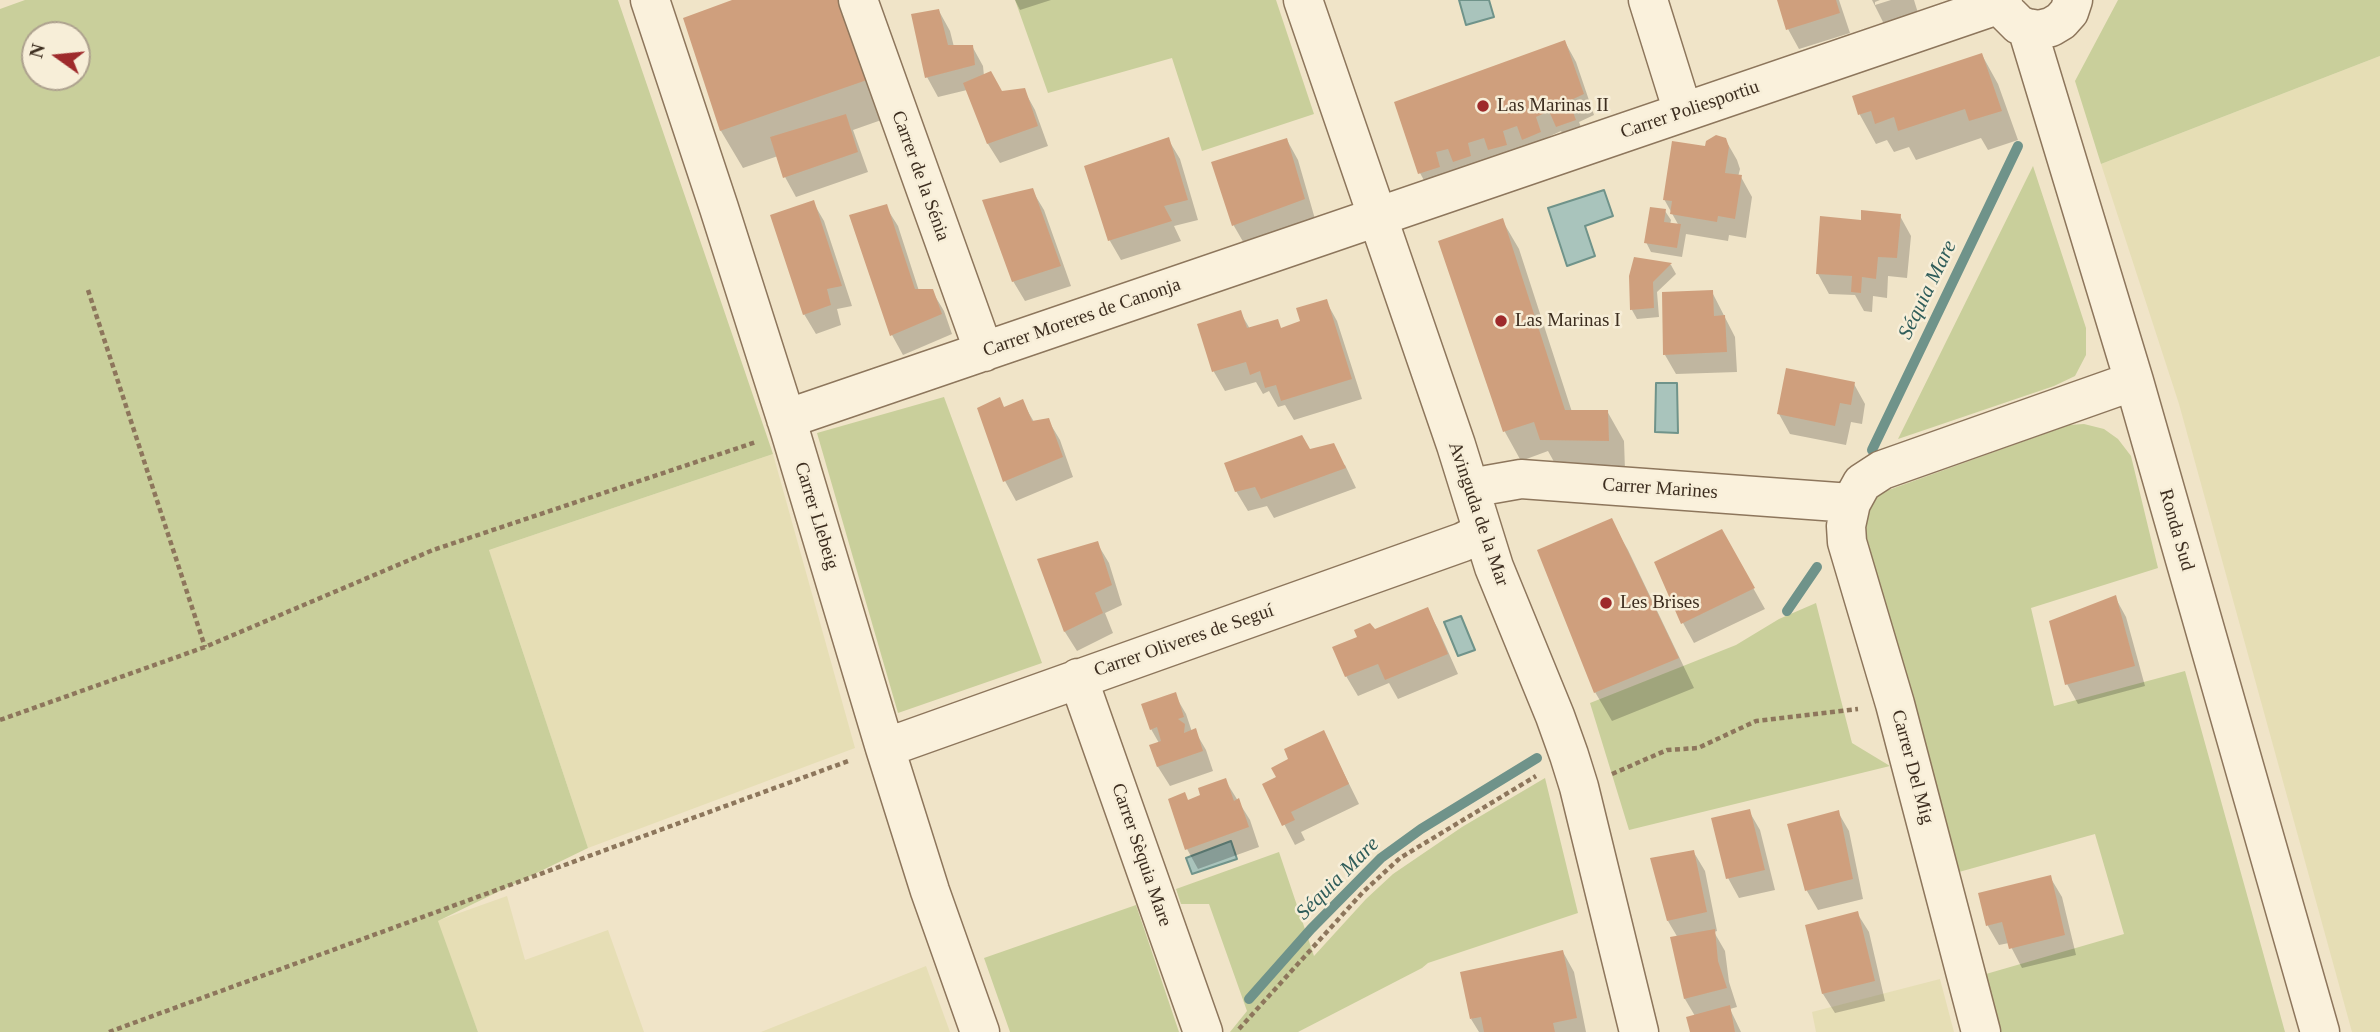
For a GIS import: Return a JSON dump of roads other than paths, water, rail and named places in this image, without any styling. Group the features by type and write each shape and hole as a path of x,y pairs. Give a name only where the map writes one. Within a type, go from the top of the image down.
{"street":[{"name":"Carrer Llebeig","path":"649,0 788,425 930,891 980,1032"},
{"name":"Carrer de la Sénia","path":"858,0 984,352"},
{"name":"Avinguda de la Mar","path":"1303,0 1470,488 1494,568 1555,716 1579,787 1639,1032"},
{"path":"1648,0 1683,112"},
{"name":"Carrer Poliesportiu","path":"1377,217 1683,112 2011,10 2039,30 2051,27 2069,12 2073,0"},
{"name":"Ronda Sud","path":"2011,10 2134,381 2320,1032"},
{"name":"Carrer Moreres de Canonja","path":"788,425 984,352 1377,217"},
{"path":"1851,503 1862,483 1882,470 2134,381"},
{"name":"Carrer Marines","path":"1470,488 1521,479 1851,503"},
{"name":"Carrer Del Mig","path":"1851,503 1846,526 1847,542 1895,704 1981,1032"},
{"name":"Carrer Oliveres de Seguí","path":"885,748 1463,542 1482,532"},
{"name":"Carrer Sèquia Mare","path":"1078,678 1203,1032"}],"water":[{"path":"1459,0 1489,0 1494,17 1466,25"},
{"path":"1604,190 1613,216 1585,226 1595,256 1567,266 1548,208"},
{"path":"1656,383 1677,383 1678,433 1655,432"},
{"path":"1461,616 1475,650 1458,656 1444,622"},
{"path":"1231,841 1237,859 1192,874 1186,858"}],"waterway":[{"name":"Séquia Mare","path":"1872,450 2018,146"},
{"name":"Séquia Mare","path":"1787,611 1817,567"},
{"name":"Séquia Mare","path":"1249,999 1311,929 1381,858 1421,829 1537,758"}],"place":[{"name":"Las Marinas II","path":"1483,106"},
{"name":"Las Marinas I","path":"1501,321"},
{"name":"Les Brises","path":"1606,603"}]}
